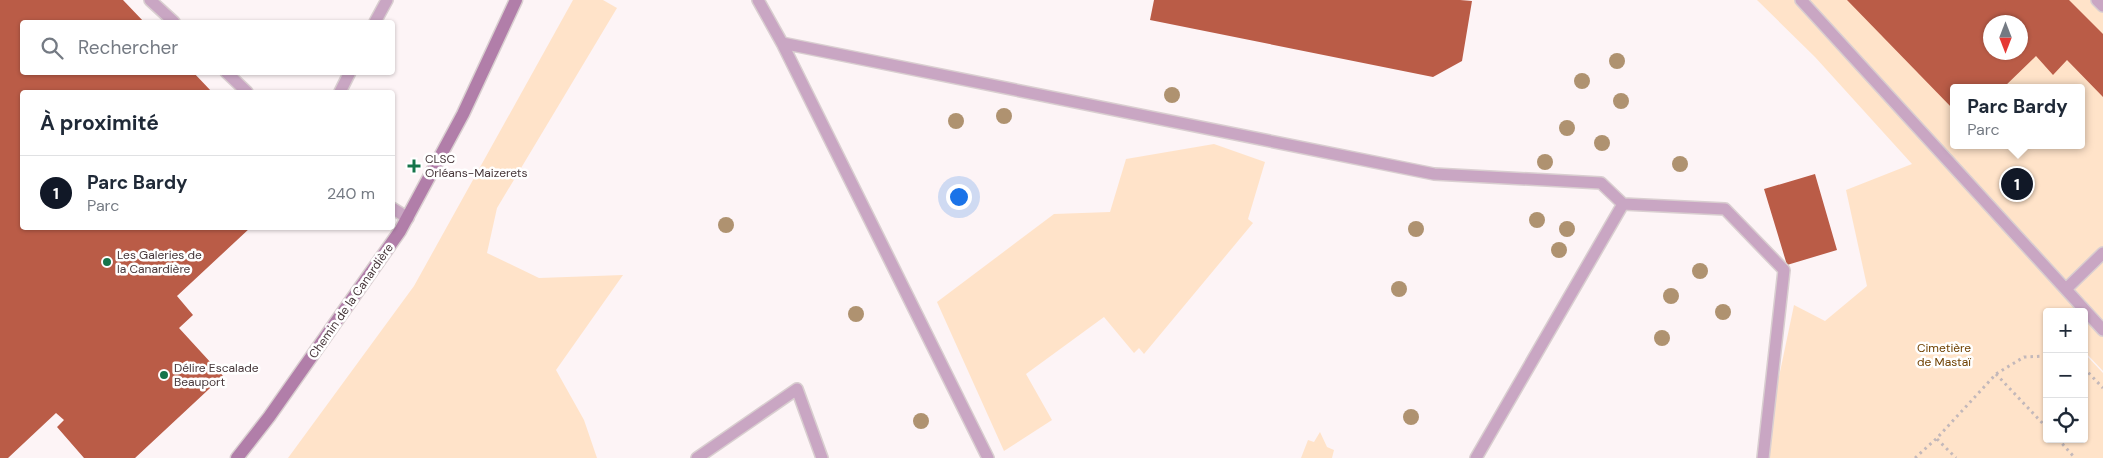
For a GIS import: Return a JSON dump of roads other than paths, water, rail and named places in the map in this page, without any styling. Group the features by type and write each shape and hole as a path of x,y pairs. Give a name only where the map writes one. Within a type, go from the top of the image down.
{"main road":[{"name":"Chemin de la Canardière","path":"238,458 269,418 408,218 463,114 516,0"}],"lane":[{"path":"150,0 172,20"},
{"path":"377,20 387,0"},
{"path":"758,0 782,43 988,458"},
{"path":"1801,0 2103,330"},
{"path":"2097,0 2103,6"},
{"path":"782,43 1434,174 1601,183 1623,204 1725,210 1784,270 1763,458"},
{"path":"229,75 245,90"},
{"path":"341,90 348,75"},
{"path":"1476,458 1623,204"},
{"path":"395,210 408,218"},
{"path":"2066,289 2103,253"},
{"path":"697,458 796,389 822,458"}],"place":[{"name":"CLSC Orléans-Maizerets","path":"414,166"},
{"name":"Parc Bardy","path":"2017,184"},
{"name":"Les Galeries de la Canardière","path":"107,262"},
{"name":"Délire Escalade Beauport","path":"164,375"}],"park label":[{"name":"Cimetière de Mastaï","path":"1944,355"}]}
